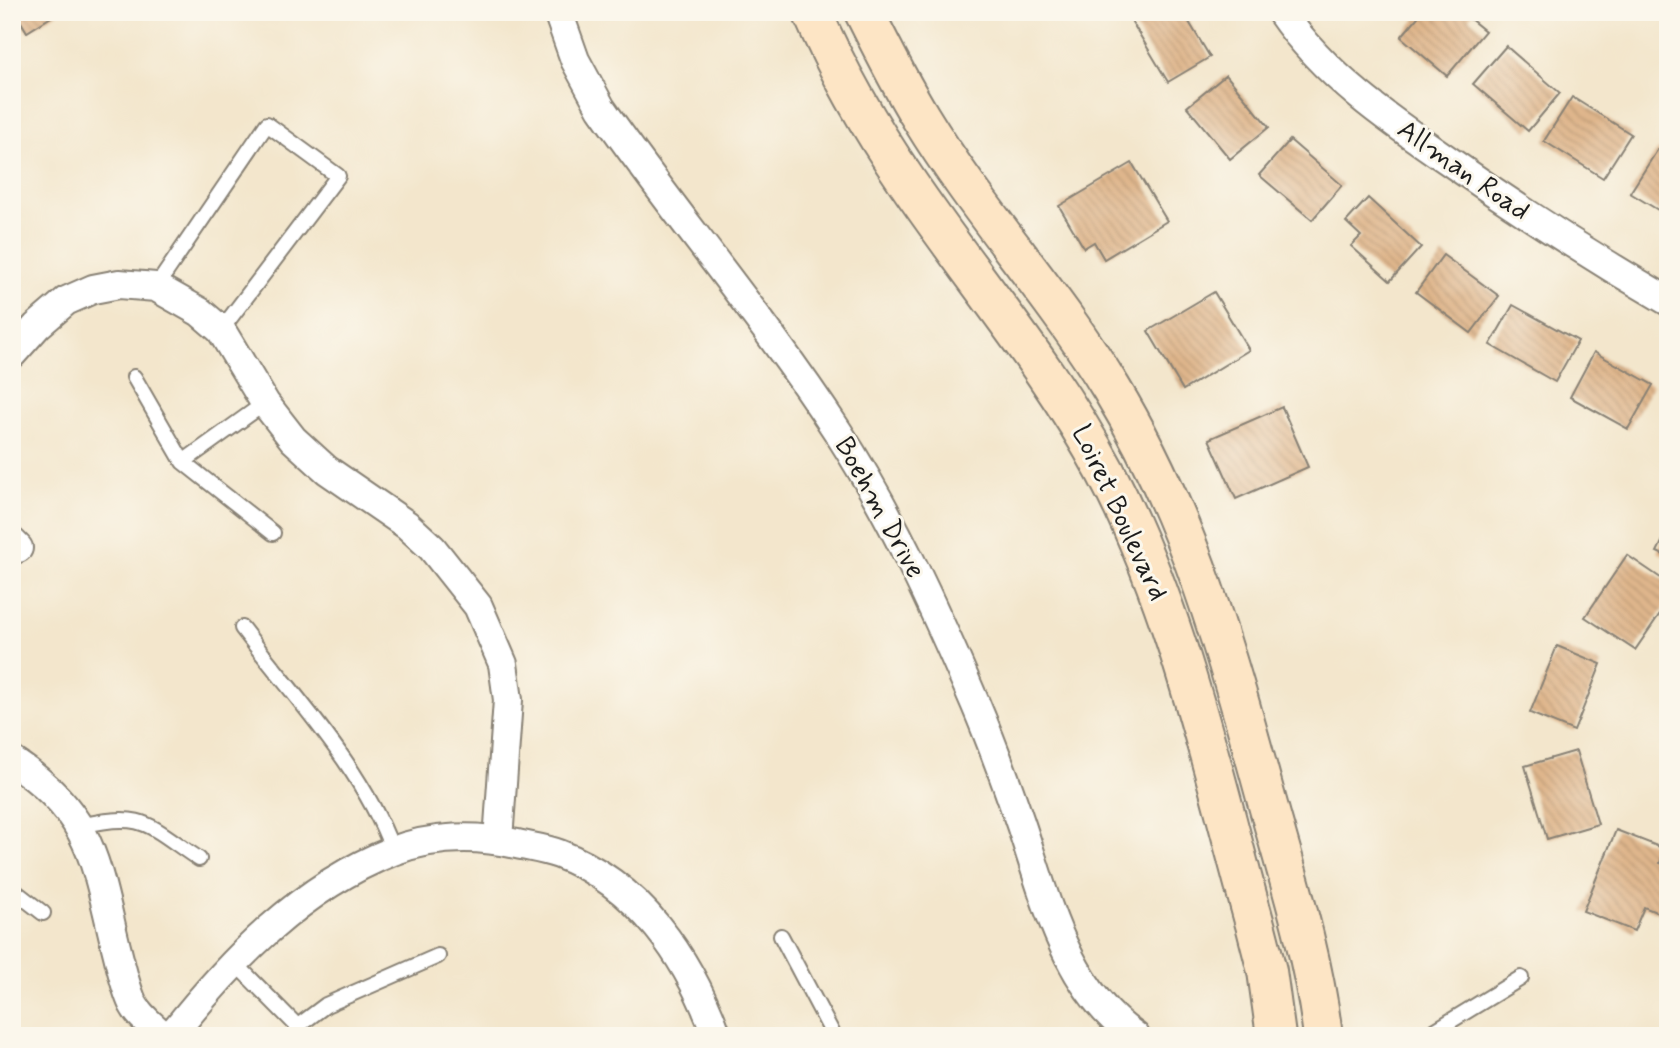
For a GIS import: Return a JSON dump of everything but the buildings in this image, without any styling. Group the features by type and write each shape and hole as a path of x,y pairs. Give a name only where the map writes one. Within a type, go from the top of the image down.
{"street":[{"name":"Boehm Drive","path":"558,12 576,60 601,108 800,375 881,506 928,597 982,719 1052,918 1073,965 1099,1001 1135,1036"},
{"name":"Loiret Boulevard","path":"812,12 880,141 1033,356 1105,472 1163,605 1256,928 1267,971 1276,1036"},
{"name":"Loiret Boulevard","path":"864,12 921,118 1073,330 1146,448 1196,562 1221,635 1316,977 1323,1036"},
{"name":"Allman Road","path":"1281,12 1312,52 1387,118 1524,213 1668,301"},
{"path":"12,354 37,326 66,301 93,289 119,284 156,287 200,312 221,330 265,403 293,439 327,470 407,525 432,548 478,606 503,664 508,700 498,840"},
{"path":"1033,356 1073,330"},
{"path":"14,765 61,799 81,826 93,853 125,982 134,1007 163,1036"},
{"path":"171,1036 233,961 327,885 393,851 427,841 486,837 558,853 626,893 661,930 691,974 717,1036"}],"lane":[{"path":"156,287 267,124 338,176 221,330"},
{"path":"134,377 183,462 273,533"},
{"path":"183,462 265,403"},
{"path":"242,628 358,780 381,820 393,851"},
{"path":"81,826 111,819 139,820 199,859"},
{"path":"12,889 43,913"},
{"path":"781,936 834,1036"},
{"path":"233,961 302,1031 326,1005 438,956"},
{"path":"1426,1036 1521,978"}]}
